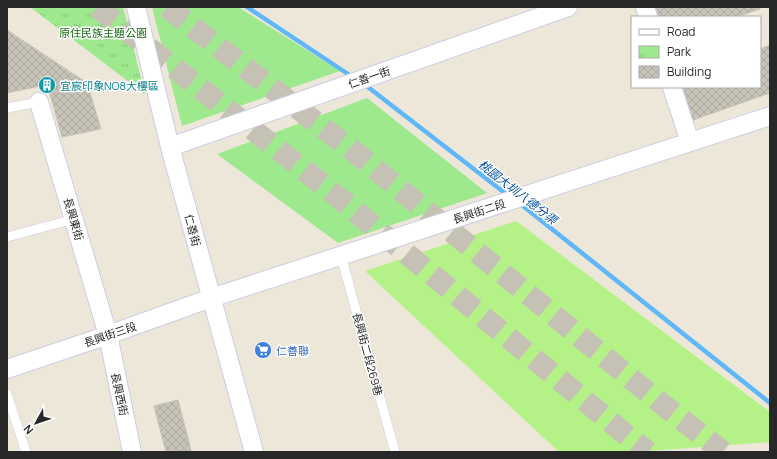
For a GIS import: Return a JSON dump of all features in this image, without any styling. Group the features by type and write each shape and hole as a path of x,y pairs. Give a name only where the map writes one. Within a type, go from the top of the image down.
{"street":[{"name":"仁善街","path":"136,7 170,147 254,452"},
{"name":"仁善一街","path":"170,147 568,7"},
{"path":"672,88 690,142"},
{"name":"長興東街","path":"39,102 108,335"},
{"name":"長興街二段","path":"211,298 770,116"},
{"name":"長興街三段","path":"7,369 211,298"},
{"name":"長興西街","path":"108,335 132,452"}],"lane":[{"path":"7,108 39,102"},
{"path":"7,237 74,219"},
{"name":"長興街二段269巷","path":"341,256 395,452"},
{"path":"7,394 26,452"}],"green space":[{"name":"原住民族主題公園","path":"30,7 123,7 145,94"},
{"path":"152,7 238,7 340,71 182,126"},
{"path":"367,98 487,193 338,243 217,154"},
{"path":"516,221 770,412 770,442 635,452 559,452 365,271"}],"building":[{"path":"656,7 759,7 760,9 739,16 659,16"},
{"name":"宜宸印象NO8大樓區","path":"7,30 87,83 101,129 62,137 50,94 40,86 7,93"},
{"path":"770,45 770,93 693,120 682,88 761,88 761,49"},
{"path":"178,400 184,423 160,429 154,406"},
{"path":"184,423 190,446 166,452 160,429"},
{"path":"190,446 191,452 167,452"}],"waterway":[{"name":"桃園大圳八德分渠","path":"247,7 354,78"},
{"name":"桃園大圳八德分渠","path":"364,84 510,197"},
{"name":"桃園大圳八德分渠","path":"518,202 770,403"}],"tunnel":[{"path":"97,7 327,188 648,452"},
{"path":"167,7 357,154 662,404 723,452"}],"place":[{"name":"宜宸印象NO8大樓區","path":"47,85"},
{"name":"仁善聯","path":"263,350"}]}
